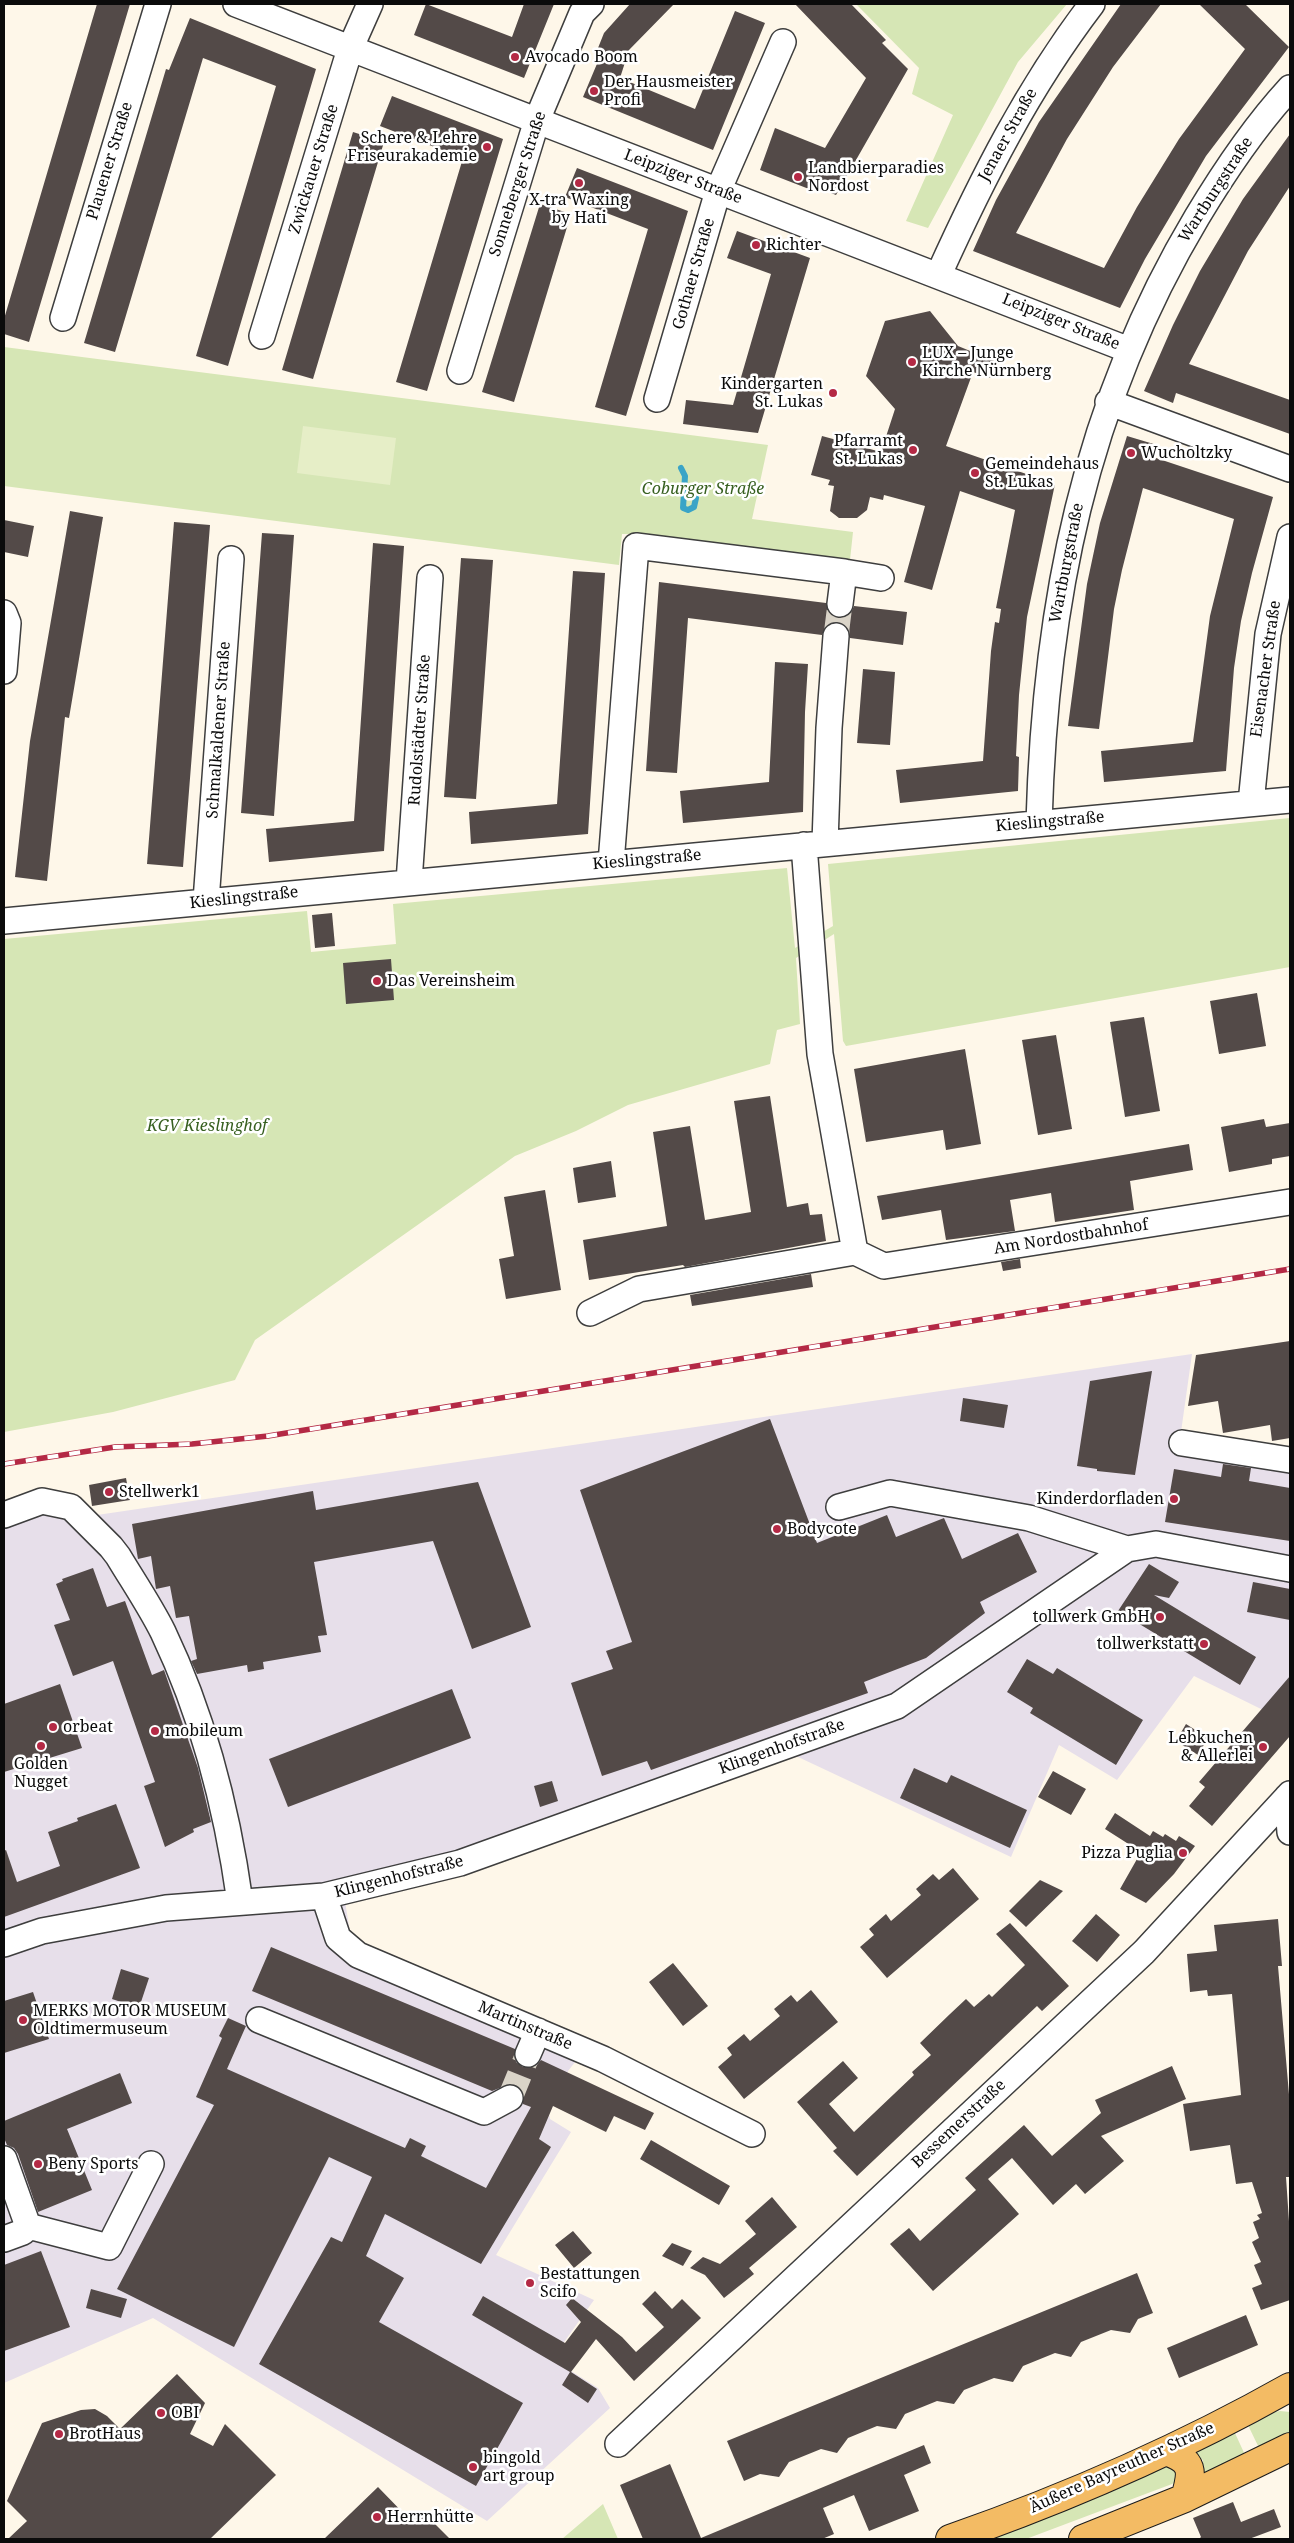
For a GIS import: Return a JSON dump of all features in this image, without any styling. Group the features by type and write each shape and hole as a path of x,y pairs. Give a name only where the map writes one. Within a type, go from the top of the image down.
{"main road":[{"name":"Äußere Bayreuther Straße","path":"950,2539 1074,2491 1166,2451 1290,2387"},
{"path":"1084,2539 1185,2498 1290,2447"},
{"path":"1166,2451 1183,2457 1190,2468 1191,2480 1185,2498"}],"street":[{"name":"Plauener Straße","path":"63,318 158,4"},
{"name":"Leipziger Straße","path":"236,4 718,191 939,274 1129,350"},
{"name":"Zwickauer Straße","path":"262,336 350,49 370,4"},
{"name":"Sonneberger Straße","path":"460,371 537,120 582,13 591,4"},
{"name":"Jenaer Straße","path":"939,274 982,180 1032,88 1092,4"},
{"name":"Gothaer Straße","path":"657,399 718,191 783,42"},
{"name":"Wartburgstraße","path":"1039,823 1041,743 1056,620 1082,488 1108,402 1129,350 1172,258 1218,183 1272,108 1290,88"},
{"path":"1108,402 1290,469"},
{"name":"Eisenacher Straße","path":"1252,803 1268,634 1290,537"},
{"path":"611,863 636,546 881,578"},
{"name":"Schmalkaldener Straße","path":"206,901 231,559"},
{"path":"840,604 844,572"},
{"name":"Rudolstädter Straße","path":"409,882 430,578"},
{"path":"4,612 8,623 4,671"},
{"path":"590,1312 639,1289 855,1252 820,1054 815,844 829,728 836,636"},
{"name":"Kieslingstraße","path":"4,921 1290,800"},
{"name":"Am Nordostbahnhof","path":"855,1252 884,1266 1290,1202"},
{"path":"1182,1443 1290,1460"},
{"path":"838,1507 890,1493 1029,1518 1127,1549"},
{"path":"4,1515 42,1501 71,1507 111,1547 162,1630 200,1720 216,1773 232,1844 240,1902"},
{"name":"Klingenhofstraße","path":"4,1944 42,1931 166,1908 324,1896 460,1863 897,1706 1127,1549 1156,1544 1290,1570"},
{"path":"1289,1796 1290,1832"},
{"name":"Bessemerstraße","path":"618,2444 1144,1952 1289,1796"},
{"name":"Martinstraße","path":"324,1896 338,1938 358,1956 603,2059 752,2134"},
{"path":"259,2020 484,2112 510,2098"},
{"path":"528,2054 538,2032"},
{"path":"4,2159 28,2226"},
{"path":"28,2226 109,2247 151,2164"},
{"path":"4,2239 23,2232 28,2226"}],"shaded area":[{"path":"1192,1354 1181,1432 1290,1449 1290,1734 1261,1709 1194,1676 1117,1780 1059,1745 1011,1857 796,1756 486,1861 345,1901 351,1939 591,2042 568,2071 549,2114 550,2119 571,2132 496,2255 594,2300 552,2359 598,2388 610,2408 487,2521 153,2318 4,2383 4,1514 58,1496 97,1515"}],"green space":[{"path":"856,4 1067,4 1018,62 928,228 906,221 953,115 912,94 919,68"},
{"name":"Coburger Straße","path":"4,347 768,445 752,519 853,532 850,560 643,534 622,534 619,565 4,486"},
{"path":"303,426 396,438 390,485 297,473"},
{"name":"KGV Kieslinghof","path":"1290,818 1290,967 846,1046 843,1041 834,934 796,958 800,1024 777,1030 770,1064 628,1105 576,1131 515,1156 255,1340 235,1380 113,1412 4,1432 4,939 307,911 311,952 396,944 393,904 787,868 795,948 833,926 828,864"},
{"path":"1280,2411 1290,2412 1290,2435 1260,2450 1247,2423 1266,2414"},
{"path":"1234,2431 1246,2457 1202,2477 1203,2460 1191,2451"},
{"path":"1176,2462 1178,2480 1172,2484 1026,2539 981,2539"},
{"path":"603,2504 618,2539 562,2539"}],"building":[{"path":"97,4 130,4 29,342 4,334 4,319"},
{"path":"426,4 512,37 524,4 554,4 524,78 414,35"},
{"path":"630,4 674,4 629,50 620,78 695,109 735,11 765,23 713,150 583,97 599,59 594,58 604,33"},
{"path":"795,4 851,4 886,40 882,43 908,69 836,195 811,185 809,189 760,170 775,128 825,148 866,78"},
{"path":"1121,4 1161,4 1113,67 1067,139 1016,233 1104,268 1137,207 1179,139 1245,49 1199,4 1245,4 1289,47 1206,156 1145,259 1120,308 973,251 996,200 1039,122"},
{"path":"190,18 316,69 228,366 196,356 276,86 203,58 115,352 84,343 166,69 169,70"},
{"path":"392,96 503,139 427,391 396,382 463,158 380,126"},
{"path":"353,132 384,142 313,379 282,370"},
{"path":"1290,134 1290,186 1248,251 1189,364 1290,400 1290,434 1176,393 1173,403 1144,391 1173,325 1200,271 1243,199"},
{"path":"577,168 688,211 626,416 595,407 648,229 565,197"},
{"path":"540,204 571,214 514,402 482,392"},
{"path":"737,231 810,258 758,433 683,424 686,400 733,405 771,274 727,258"},
{"path":"930,311 958,346 997,362 991,378 973,372 946,446 1055,484 1027,617 1019,695 1016,756 1019,757 1018,791 900,803 896,770 983,761 991,651 995,622 999,623 1001,609 996,608 1015,510 960,491 932,590 904,582 925,506 884,495 883,500 870,497 867,510 857,518 839,518 830,511 834,486 828,485 830,480 811,475 822,436 881,452 895,409 866,376 885,321"},
{"path":"1127,436 1157,445 1153,457 1273,497 1241,621 1234,668 1226,771 1104,782 1101,751 1193,742 1210,616 1234,519 1143,488 1114,609 1099,729 1068,726 1087,584 1100,523"},
{"path":"70,511 103,517 69,718 65,717 47,881 15,877 30,741"},
{"path":"4,520 34,526 28,557 4,552"},
{"path":"174,522 210,525 183,867 147,864"},
{"path":"262,533 294,535 274,816 241,813"},
{"path":"373,543 404,546 384,851 269,862 266,829 354,821"},
{"path":"461,558 493,560 476,799 444,797"},
{"path":"573,571 605,573 588,834 471,844 469,812 557,804"},
{"path":"659,582 826,603 831,615 839,618 851,613 854,606 907,612 903,645 850,638 849,629 838,622 829,623 822,635 688,618 677,773 646,771"},
{"path":"775,662 808,664 803,812 683,823 680,791 769,782"},
{"path":"863,669 895,672 890,745 857,743"},
{"path":"332,913 335,946 315,948 312,915"},
{"path":"391,959 394,1000 346,1004 343,963"},
{"path":"1257,993 1266,1046 1219,1054 1210,1001"},
{"path":"1144,1017 1160,1111 1125,1117 1110,1022"},
{"path":"1056,1035 1072,1129 1038,1135 1022,1040"},
{"path":"965,1049 981,1144 946,1150 943,1130 866,1142 854,1069"},
{"path":"770,1096 787,1207 808,1203 810,1215 822,1214 826,1241 685,1267 683,1265 589,1280 583,1240 667,1226 653,1132 690,1126 705,1220 751,1212 734,1101"},
{"path":"1264,1119 1266,1127 1290,1123 1290,1156 1272,1159 1272,1164 1229,1172 1221,1127"},
{"path":"1189,1144 1193,1170 1130,1181 1134,1210 1055,1222 1051,1193 1010,1200 1015,1231 946,1240 941,1210 882,1220 877,1196"},
{"path":"611,1161 616,1197 578,1203 573,1168"},
{"path":"545,1190 561,1290 506,1299 499,1259 514,1256 504,1197"},
{"path":"1020,1259 1021,1268 1003,1271 1001,1262"},
{"path":"811,1274 813,1287 692,1306 690,1295"},
{"path":"1290,1341 1290,1438 1272,1441 1270,1425 1223,1433 1218,1401 1188,1406 1196,1355"},
{"path":"1152,1371 1135,1475 1097,1471 1097,1469 1077,1466 1090,1381"},
{"path":"963,1398 1008,1405 1004,1428 960,1421"},
{"path":"770,1419 817,1543 887,1515 896,1537 944,1518 962,1559 1018,1533 1037,1572 980,1602 985,1613 926,1658 864,1682 868,1693 651,1770 647,1761 602,1776 571,1683 613,1669 606,1651 632,1642 580,1490"},
{"path":"1223,1464 1251,1468 1249,1481 1290,1488 1290,1541 1165,1522 1174,1469 1221,1477"},
{"name":"Stellwerk1","path":"126,1478 130,1500 92,1506 89,1485"},
{"path":"478,1482 531,1627 472,1649 433,1541 314,1562 327,1635 318,1636 321,1652 263,1662 264,1669 248,1672 247,1665 197,1674 191,1661 197,1659 189,1616 176,1618 170,1586 156,1589 151,1556 138,1559 132,1524 313,1491 316,1510"},
{"path":"1149,1564 1179,1582 1169,1598 1154,1595 1256,1657 1240,1685 1118,1611"},
{"path":"93,1568 107,1607 125,1601 152,1675 164,1670 198,1768 211,1822 193,1829 194,1832 165,1847 144,1786 155,1782 113,1661 73,1676 54,1625 70,1620 56,1584 63,1581 62,1579"},
{"path":"1253,1582 1290,1589 1290,1620 1247,1612"},
{"path":"1027,1659 1053,1674 1057,1668 1143,1720 1116,1765 1030,1713 1033,1708 1007,1692"},
{"path":"1290,1676 1290,1736 1212,1826 1189,1806 1205,1787 1199,1782"},
{"path":"60,1684 82,1748 4,1772 4,1704"},
{"path":"452,1689 471,1738 288,1807 269,1759"},
{"path":"1186,1724 1208,1738 1198,1755 1176,1741"},
{"path":"914,1768 947,1783 951,1775 1027,1810 1010,1848 900,1798"},
{"path":"1053,1771 1086,1789 1071,1815 1038,1797"},
{"path":"552,1781 558,1801 540,1807 534,1786"},
{"path":"116,1804 140,1868 4,1917 4,1851 6,1850 17,1882 60,1866 48,1832 78,1821 77,1818"},
{"path":"1115,1813 1150,1836 1153,1831 1163,1837 1165,1834 1176,1841 1179,1836 1195,1846 1174,1874 1146,1903 1120,1889 1141,1852 1105,1829"},
{"path":"953,1868 979,1899 887,1978 860,1947 874,1935 869,1929 886,1914 891,1921 921,1895 916,1889 933,1874 939,1880"},
{"path":"1040,1880 1063,1891 1026,1927 1009,1911"},
{"path":"1096,1914 1120,1935 1097,1962 1072,1941"},
{"path":"1278,1919 1282,1966 1278,1966 1290,2106 1290,2177 1286,2177 1290,2236 1290,2300 1261,2310 1252,2288 1262,2284 1254,2265 1261,2262 1252,2242 1259,2238 1253,2222 1260,2219 1257,2215 1262,2213 1252,2182 1236,2184 1230,2145 1190,2151 1183,2104 1241,2095 1232,1994 1208,1996 1207,1990 1190,1992 1187,1954 1217,1951 1214,1925"},
{"path":"1010,1923 1069,1986 1042,2011 1037,2006 857,2176 833,2151 837,2148 797,2102 843,2061 858,2078 829,2104 854,2132 914,2075 912,2072 931,2055 920,2043 966,1999 974,2007 989,1994 992,1997 1025,1965 996,1934"},
{"path":"271,1947 515,2049 516,2062 523,2067 536,2066 541,2060 654,2113 645,2130 614,2116 606,2132 553,2106 539,2139 551,2147 481,2264 385,2214 366,2256 404,2278 379,2322 523,2403 476,2486 259,2364 331,2237 342,2242 372,2177 329,2157 234,2347 117,2289 214,2105 196,2097 222,2038 219,2036 228,2018 246,2026 227,2069 405,2148 410,2138 426,2146 421,2156 486,2188 531,2107 523,2104 523,2092 517,2086 510,2084 492,2091 252,1991"},
{"path":"673,1963 708,2006 683,2026 649,1982"},
{"path":"121,1969 149,1978 139,2008 112,1999"},
{"path":"811,1990 838,2022 744,2099 718,2067 732,2055 727,2048 744,2034 750,2041 780,2016 774,2009 791,1995 797,2002"},
{"name":"MERKS MOTOR MUSEUM Oldtimermuseum","path":"33,1992 49,2039 4,2053 4,2001"},
{"path":"1172,2066 1186,2099 1101,2136 1124,2161 1085,2194 1076,2184 1053,2205 1012,2158 988,2179 1019,2214 933,2291 890,2244 909,2228 920,2241 976,2190 965,2178 1024,2125 1052,2156 1101,2113 1095,2100"},
{"path":"120,2073 132,2103 67,2129 92,2190 38,2212 18,2154 14,2148 7,2145 4,2138 4,2121"},
{"path":"651,2140 730,2186 719,2205 640,2159"},
{"path":"772,2197 797,2227 749,2268 754,2274 724,2298 705,2275 690,2268 703,2257 720,2264 756,2234 745,2221"},
{"path":"573,2231 592,2253 574,2268 555,2245"},
{"path":"672,2243 692,2251 683,2266 662,2256"},
{"path":"41,2251 70,2327 4,2351 4,2265"},
{"path":"1137,2273 1153,2313 1138,2319 1130,2333 1111,2330 1081,2342 1071,2357 1055,2353 1023,2366 1013,2382 994,2378 964,2390 954,2404 937,2401 905,2414 896,2429 877,2426 848,2438 837,2453 821,2449 789,2462 779,2477 760,2474 744,2481 727,2441"},
{"path":"91,2289 127,2299 121,2318 86,2308"},
{"path":"655,2291 672,2309 682,2299 701,2318 634,2381 596,2339 571,2372 597,2389 588,2403 562,2385 570,2372 472,2315 483,2296 565,2343 581,2322 566,2305 572,2298 622,2337 636,2352 664,2327 642,2304"},
{"path":"1246,2315 1258,2345 1179,2378 1167,2348"},
{"path":"177,2374 205,2403 190,2434 213,2446 225,2424 276,2475 210,2539 8,2539 27,2521 7,2501 42,2423 81,2410 95,2409 107,2416 120,2429"},
{"path":"924,2445 931,2463 904,2475 919,2511 869,2531 854,2495 823,2508 834,2534 822,2539 643,2539 620,2485 670,2464 701,2538"},
{"name":"Herrnhütte","path":"378,2487 412,2522 423,2512 450,2539 324,2539"},
{"path":"1233,2502 1241,2522 1274,2509 1281,2527 1249,2539 1199,2539 1201,2537 1193,2518"}],"waterway":[{"path":"681,468 685,476 683,508 688,510 694,507 696,498"}],"tunnel":[{"path":"836,636 840,604"},
{"path":"510,2098 528,2054"}],"railway":[{"path":"4,1464 115,1447 192,1444 268,1436 1290,1269"}],"place":[{"name":"Avocado Boom","path":"515,57"},
{"name":"Der Hausmeister Profi","path":"594,91"},
{"name":"Schere & Lehre Friseurakademie","path":"487,147"},
{"name":"Landbierparadies Nordost","path":"798,177"},
{"name":"X-tra Waxing by Hati","path":"579,183"},
{"name":"Richter","path":"756,245"},
{"name":"LUX – Junge Kirche Nürnberg","path":"912,362"},
{"name":"Kindergarten St. Lukas","path":"833,393"},
{"name":"Pfarramt St. Lukas","path":"913,450"},
{"name":"Wucholtzky","path":"1131,453"},
{"name":"Gemeindehaus St. Lukas","path":"975,473"},
{"name":"Das Vereinsheim","path":"377,981"},
{"name":"Stellwerk1","path":"109,1492"},
{"name":"Kinderdorfladen","path":"1174,1499"},
{"name":"Bodycote","path":"777,1529"},
{"name":"tollwerk GmbH","path":"1160,1617"},
{"name":"tollwerkstatt","path":"1204,1644"},
{"name":"orbeat","path":"53,1727"},
{"name":"mobileum","path":"155,1731"},
{"name":"Golden Nugget","path":"41,1746"},
{"name":"Lebkuchen & Allerlei","path":"1263,1747"},
{"name":"Pizza Puglia","path":"1183,1853"},
{"name":"MERKS MOTOR MUSEUM Oldtimermuseum","path":"23,2020"},
{"name":"Beny Sports","path":"38,2164"},
{"name":"Bestattungen Scifo","path":"530,2283"},
{"name":"OBI","path":"161,2413"},
{"name":"BrotHaus","path":"59,2434"},
{"name":"bingold art group","path":"473,2467"},
{"name":"Herrnhütte","path":"377,2517"}]}
